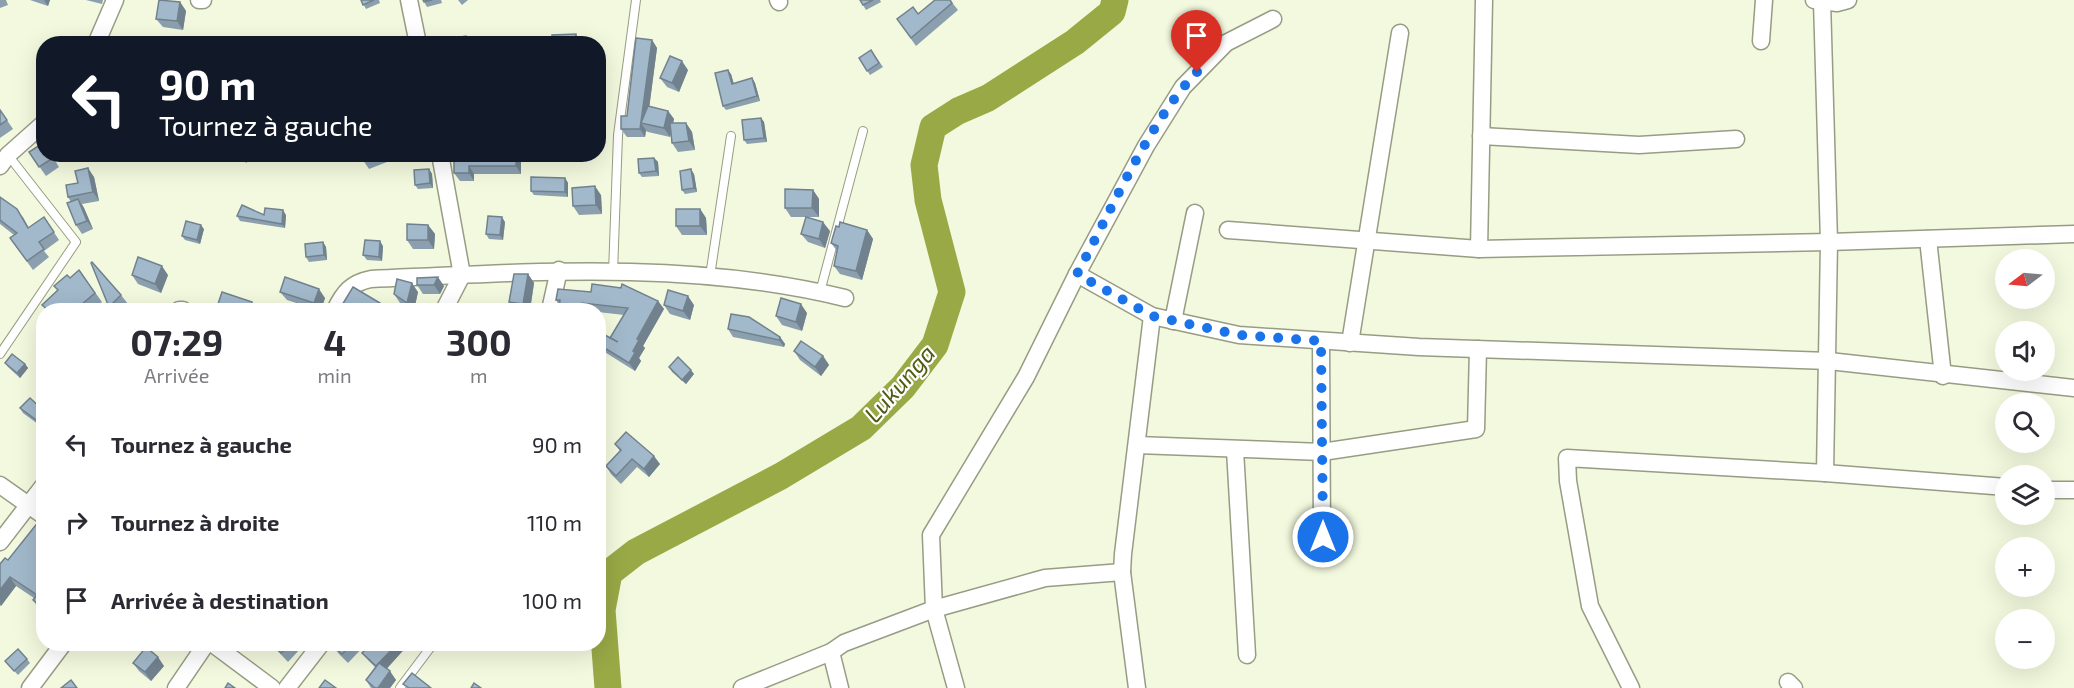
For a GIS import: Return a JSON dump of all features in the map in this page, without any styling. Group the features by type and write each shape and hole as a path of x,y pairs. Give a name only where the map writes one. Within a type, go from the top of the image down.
{"street":[{"path":"99,36 115,0"},
{"path":"409,0 416,36"},
{"path":"1479,249 1484,0"},
{"path":"1761,41 1764,0"},
{"path":"1825,473 1829,361 1829,242 1818,1 1837,3 1848,0"},
{"path":"957,688 934,609 931,535 1026,377 1077,274 1146,146 1183,87 1226,43 1273,20"},
{"path":"1350,343 1400,33"},
{"path":"4,160 36,130"},
{"path":"1481,136 1639,145 1736,139"},
{"path":"441,162 462,275 448,303"},
{"path":"1173,321 1195,213"},
{"path":"1228,230 1479,249 1829,242 2074,234"},
{"path":"1928,239 1942,376"},
{"path":"552,303 559,270"},
{"path":"339,303 344,293 355,282 371,279 559,270 613,274 710,276 820,292 845,298"},
{"path":"1077,274 1152,316 1239,335 1478,349 1829,361 1942,376 2074,388"},
{"path":"1137,688 1122,572 1152,316"},
{"path":"1321,341 1323,537"},
{"path":"1137,445 1322,452 1476,429 1478,349"},
{"path":"1234,450 1247,654"},
{"path":"1631,688 1590,606 1568,481 1567,458 1825,473 1995,486"},
{"path":"0,485 36,511"},
{"path":"2055,489 2074,490"},
{"path":"0,543 36,496"},
{"path":"742,688 831,652 844,643 934,609 1045,578 1122,572"},
{"path":"30,688 58,651"},
{"path":"176,688 201,651"},
{"path":"222,651 272,688"},
{"path":"287,688 316,651"},
{"path":"831,652 840,688"}],"lane":[{"path":"613,274 618,135 636,0"},
{"path":"820,292 863,131"},
{"path":"710,276 731,136"},
{"path":"0,354 76,242 4,160"},
{"path":"400,688 428,651"}],"building":[{"path":"159,0 180,2 177,21 156,19"},
{"path":"361,0 374,0 363,5"},
{"path":"860,0 873,0 863,5"},
{"path":"935,0 950,0 952,3 911,38 897,19 913,7 918,14"},
{"path":"576,34 576,36 552,35"},
{"path":"636,38 652,40 640,129 621,129 621,116 627,116"},
{"path":"871,50 879,63 867,71 859,58"},
{"path":"670,56 682,61 672,83 660,78"},
{"path":"728,70 732,84 752,78 757,96 723,106 715,73"},
{"path":"648,106 668,111 664,128 641,123"},
{"path":"0,110 7,120 0,125"},
{"path":"761,118 764,138 744,140 742,120"},
{"path":"670,123 686,123 689,141 672,143"},
{"path":"36,148 36,162 47,162 39,167 29,152"},
{"path":"654,158 656,171 639,173 638,159"},
{"path":"454,162 516,162 516,166 469,166 469,173 454,173"},
{"path":"88,168 93,192 68,197 66,185 78,183 75,171"},
{"path":"429,169 430,183 415,185 414,170"},
{"path":"691,169 694,188 682,190 680,171"},
{"path":"531,177 565,178 565,192 531,191"},
{"path":"595,186 596,205 573,206 572,188"},
{"path":"785,189 813,190 812,208 785,208"},
{"path":"0,197 17,209 28,228 44,217 54,232 39,242 44,249 27,261 10,238 17,233 0,220"},
{"path":"78,199 87,221 76,225 67,203"},
{"path":"242,205 264,215 265,208 283,210 282,224 237,216"},
{"path":"676,209 700,209 700,226 676,226"},
{"path":"488,216 502,217 500,235 486,234"},
{"path":"806,217 823,222 819,239 801,234"},
{"path":"186,221 201,225 197,240 182,236"},
{"path":"840,222 867,230 856,271 834,266 838,246 831,243 836,226 839,227"},
{"path":"407,224 428,225 428,240 407,240"},
{"path":"365,240 380,241 379,257 363,255"},
{"path":"323,242 324,255 306,257 305,244"},
{"path":"138,257 162,266 155,284 132,275"},
{"path":"91,263 121,295 113,303 107,303"},
{"path":"79,270 95,293 83,303 44,303 58,290 54,286 67,275 70,278"},
{"path":"514,274 528,274 523,303 509,302"},
{"path":"285,277 319,289 314,303 280,292"},
{"path":"438,277 434,285 417,285 417,278"},
{"path":"397,279 412,283 407,303 394,294"},
{"path":"592,284 621,288 622,284 658,301 637,339 639,340 633,351 635,353 629,363 606,349 606,336 610,338 628,308 606,306 606,303 560,303 560,300 556,300 558,289 591,292"},
{"path":"353,287 380,303 343,303"},
{"path":"668,290 688,296 683,311 664,305"},
{"path":"222,292 252,302 252,303 218,303"},
{"path":"781,298 801,304 796,322 776,316"},
{"path":"731,314 749,317 780,337 779,340 728,329"},
{"path":"801,341 823,356 815,367 794,351"},
{"path":"12,354 25,364 17,373 5,363"},
{"path":"678,357 691,370 682,380 669,367"},
{"path":"30,398 36,404 36,420 20,408"},
{"path":"626,432 654,456 644,469 632,459 616,476 606,466 621,450 615,444"},
{"path":"36,525 36,594 10,577 0,590 0,564 5,558 8,560"},
{"path":"18,649 27,659 14,671 5,661"},
{"path":"143,651 151,651 158,657 145,672 133,663"},
{"path":"364,651 390,651 376,666 362,653"},
{"path":"379,663 390,671 378,688 375,688 366,680"},
{"path":"412,673 431,688 409,688 403,684"},
{"path":"71,680 77,688 61,688"},
{"path":"325,680 336,688 319,688"},
{"path":"228,683 235,688 225,688"},
{"path":"474,683 481,688 471,688"}],"waterway":[{"name":"Lukunga","path":"606,589 609,573 636,552 781,476 861,428 903,387 935,345 952,292 928,200 924,165 933,127 958,111 988,98 1075,42 1112,12 1115,0"},
{"name":"Lukunga","path":"605,651 608,688"}],"route":[{"path":"1197,72 1183,87 1146,146 1077,274 1152,316 1239,335 1321,341 1323,537"}]}
